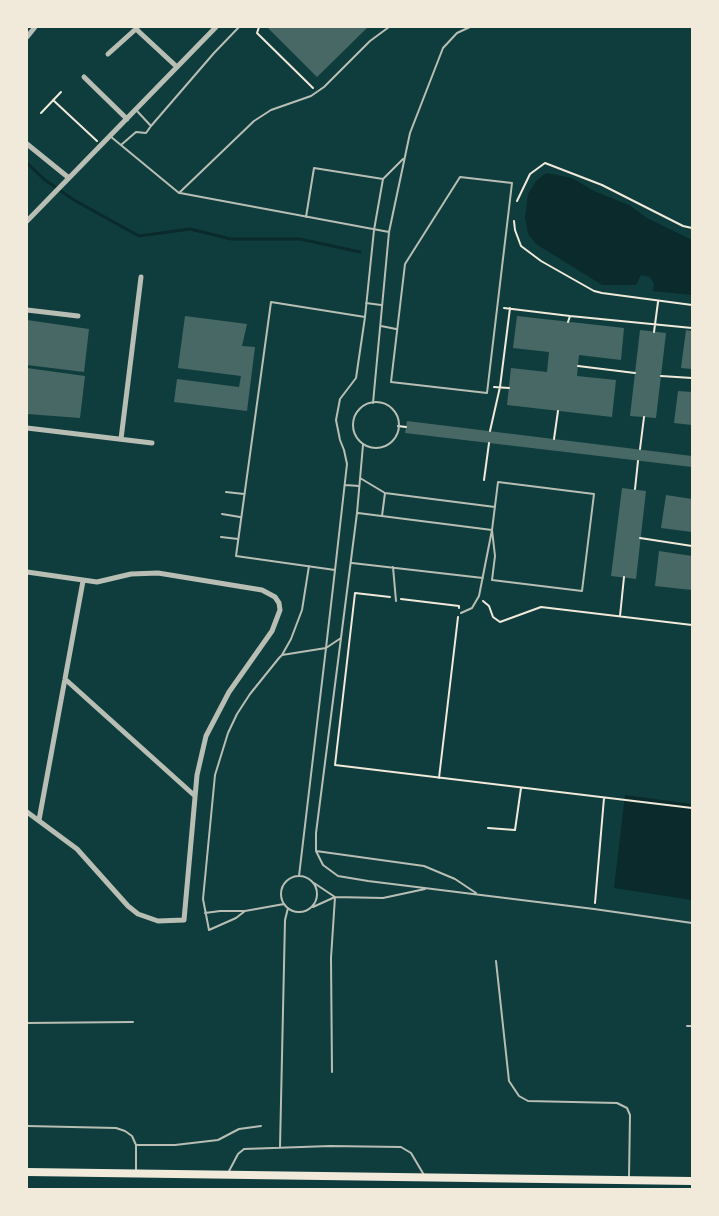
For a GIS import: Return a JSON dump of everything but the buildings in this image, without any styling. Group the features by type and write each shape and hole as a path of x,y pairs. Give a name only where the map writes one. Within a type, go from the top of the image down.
{"main road":[{"path":"27,1172 692,1181"}],"street":[{"path":"27,37 35,27"},
{"path":"27,221 216,27"},
{"path":"108,54 137,28 177,67"},
{"path":"84,77 127,119"},
{"path":"27,144 68,179"},
{"path":"121,439 141,277"},
{"path":"27,310 78,316"},
{"path":"27,428 152,443"},
{"path":"27,572 97,582 131,574 158,573 256,589 268,593 279,603 278,619 272,631 229,692 211,723 201,756 195,796 184,920 158,921 138,914 128,906 77,849 27,812"},
{"path":"39,820 83,581"},
{"path":"65,679 195,796"}],"lane":[{"path":"121,146 134,133 138,131 146,133 239,27"},
{"path":"180,193 254,122 271,110 317,92 370,41 389,27"},
{"path":"373,403 389,232 403,158 410,133 443,48 457,33 470,27"},
{"path":"135,110 151,126"},
{"path":"110,136 180,193 389,232"},
{"path":"299,876 347,464 336,420 340,399 356,378 374,230 383,179 403,158"},
{"path":"306,217 314,168 383,179"},
{"path":"460,177 512,183 487,393 391,382 397,329 405,264 460,177"},
{"path":"335,570 236,556 238,539 271,303 365,317"},
{"path":"366,303 382,305"},
{"path":"381,326 397,329"},
{"path":"379,403 390,407 397,417 398,426 396,437 385,447 378,449 363,445 354,434 353,420 360,408 379,403"},
{"path":"363,445 357,513 316,833 316,851 323,865 338,876 692,923"},
{"path":"360,478 385,493 495,507"},
{"path":"460,613 472,608 479,596 492,530 498,482 594,494 582,591 492,580 495,556 492,530"},
{"path":"345,485 359,486"},
{"path":"226,492 244,495"},
{"path":"382,516 385,493"},
{"path":"357,513 492,530"},
{"path":"222,514 242,517"},
{"path":"221,537 238,539"},
{"path":"351,562 483,578"},
{"path":"245,911 236,918 208,930 203,899 204,873 215,775 220,755 237,714 282,655 291,639 302,609 309,566"},
{"path":"393,567 396,600"},
{"path":"282,655 326,648 341,638"},
{"path":"316,851 424,866 454,879 479,894"},
{"path":"335,897 307,878 299,876 292,878 283,887 282,894 284,904 288,908 296,912 304,912 335,897 383,898 428,888"},
{"path":"311,908 317,900 314,883"},
{"path":"332,1072 331,958 335,897"},
{"path":"205,913 220,910 245,911 284,904"},
{"path":"280,1147 285,920 288,908"},
{"path":"496,961 509,1081 519,1096 528,1101 616,1103 627,1108 630,1115 629,1180"},
{"path":"27,1023 133,1022"},
{"path":"687,1026 692,1026"},
{"path":"27,1126 116,1128 125,1131 132,1136 136,1145 136,1173"},
{"path":"136,1145 175,1145 218,1140 238,1129 261,1126"},
{"path":"228,1174 238,1154 244,1149 330,1146 401,1147 411,1153 425,1177"}],"path":[{"path":"259,27 256,32 258,35 317,92"},
{"path":"41,113 61,92"},
{"path":"53,100 101,145"},
{"path":"514,209 530,174 545,163 602,185 683,226 692,228"},
{"path":"514,220 521,246 541,261 602,293 692,305"},
{"path":"654,332 658,302"},
{"path":"498,307 692,328"},
{"path":"490,431 500,387 510,308"},
{"path":"568,322 570,316"},
{"path":"578,366 635,373"},
{"path":"661,376 692,378"},
{"path":"488,386 509,388"},
{"path":"554,439 558,411"},
{"path":"640,449 644,417"},
{"path":"398,426 406,427"},
{"path":"483,480 489,443"},
{"path":"635,489 638,461"},
{"path":"640,538 692,546"},
{"path":"620,616 624,578"},
{"path":"439,778 459,606 396,600 355,592 335,765 439,778 604,798 692,808"},
{"path":"479,596 489,606 493,617 500,622 541,607 692,625"},
{"path":"488,828 515,830 521,788"},
{"path":"594,909 604,798"}],"water":[{"path":"546,173 572,178 594,191 629,205 647,218 692,240 692,295 653,291 654,284 650,277 641,275 636,285 602,285 536,244 528,234 525,217 528,194 536,181"},
{"path":"625,795 692,804 692,900 614,888"}],"waterway":[{"path":"27,163 45,180 74,200 139,236 190,229 231,239 300,239 360,252"}]}
